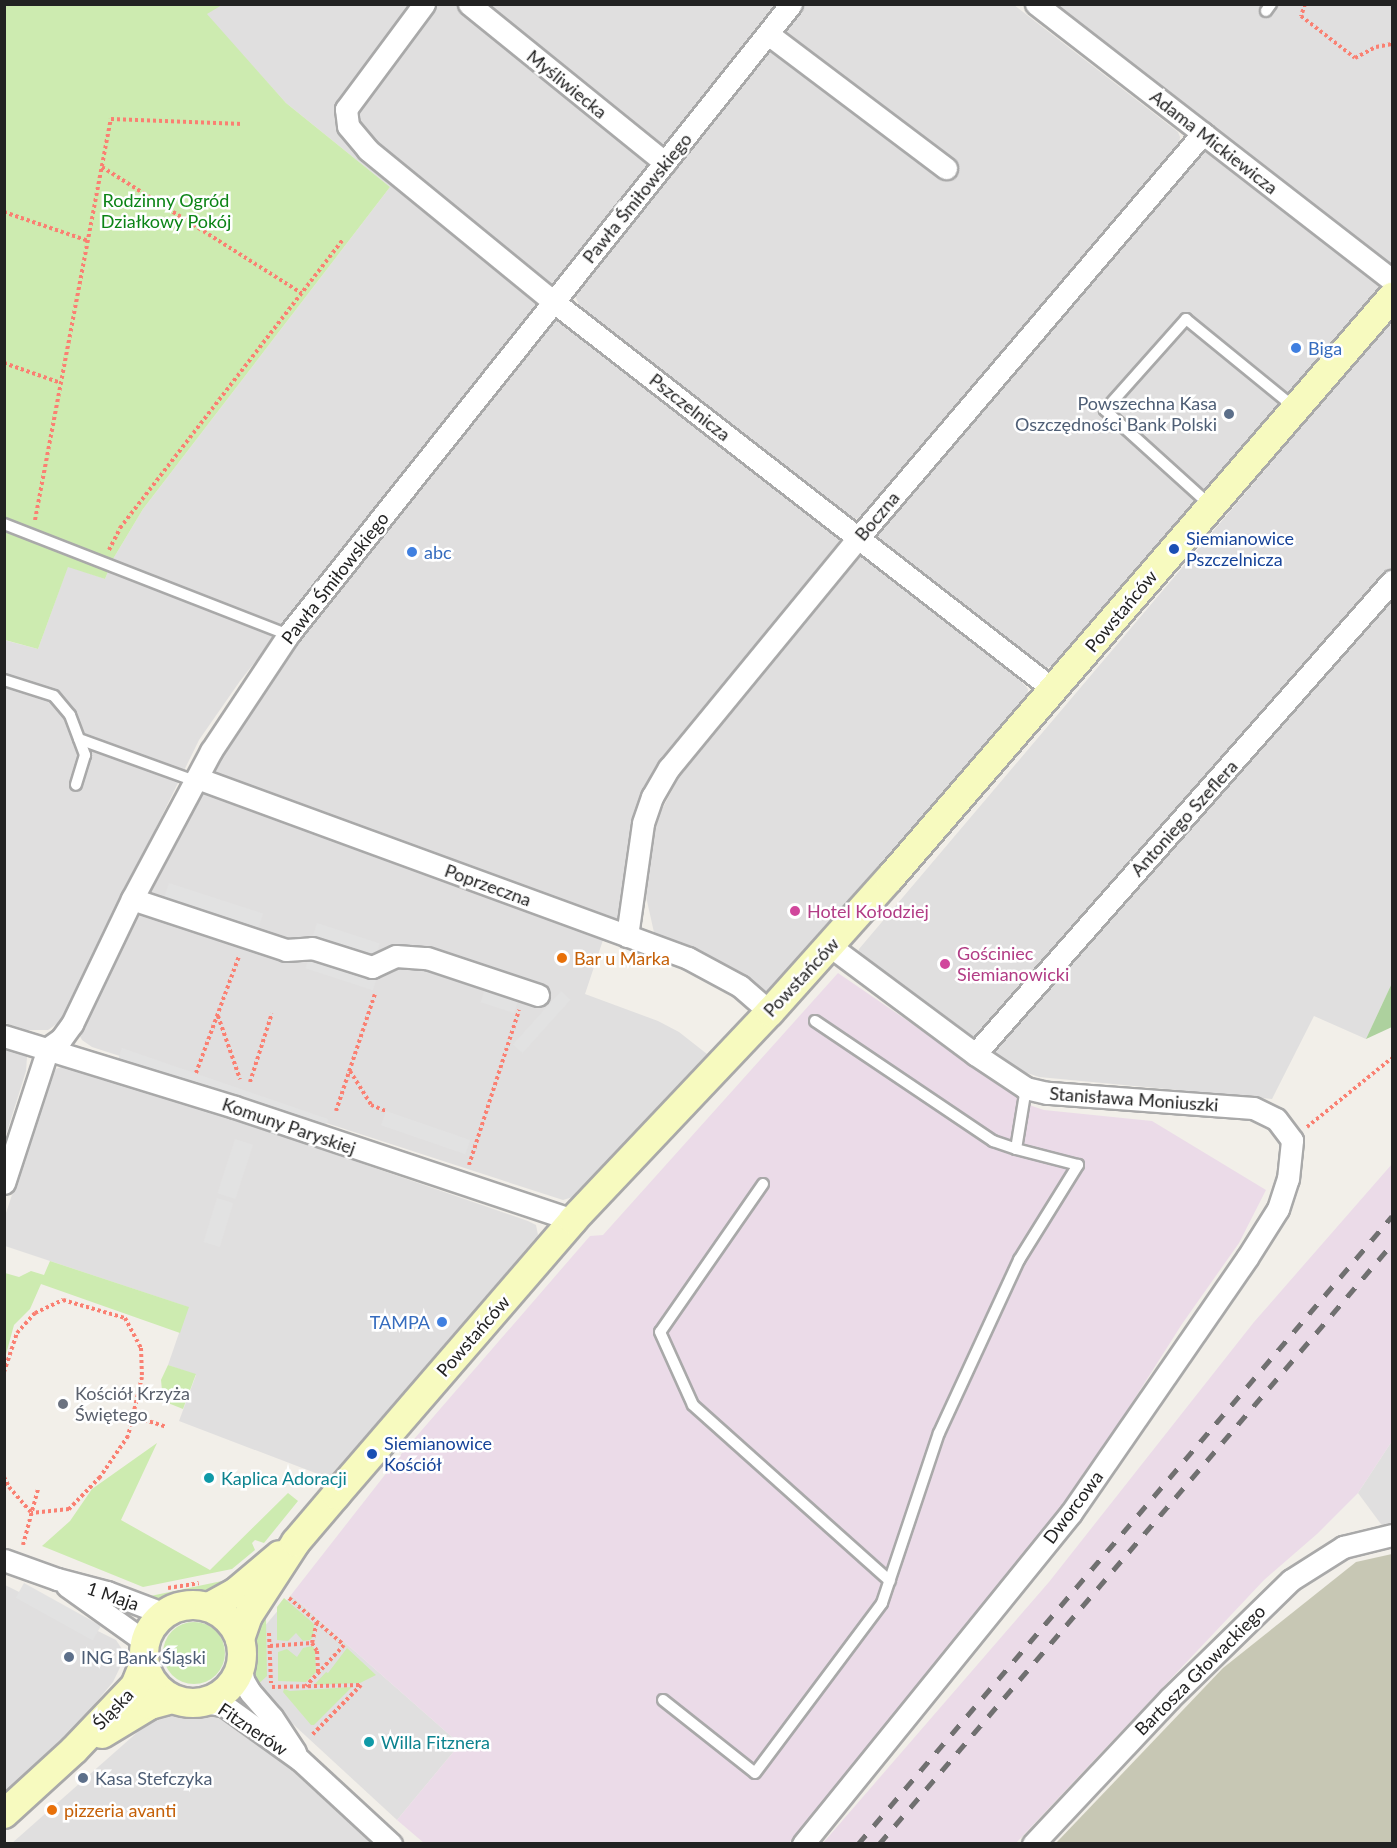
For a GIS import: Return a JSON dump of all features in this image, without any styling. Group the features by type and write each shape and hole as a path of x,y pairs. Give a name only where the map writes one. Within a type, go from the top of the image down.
{"street":[{"name":"Pszczelnicza","path":"424,4 346,109 348,126 369,150 554,302 1054,690"},
{"name":"Myśliwiecka","path":"469,4 665,163"},
{"name":"Pawła Śmiłowskiego","path":"4,1184 48,1048 62,1039 72,1024 132,899 196,780 288,635 791,4"},
{"name":"Adama Mickiewicza","path":"1036,4 1392,280"},
{"path":"768,34 946,168"},
{"name":"Boczna","path":"627,936 643,823 652,797 669,768 858,538 1203,133"},
{"name":"Powstańców","path":"240,1653 248,1616 296,1542 573,1220 830,946 1392,297"},
{"name":"Antoniego Szeflera","path":"975,1054 1392,581"},
{"name":"Poprzeczna","path":"196,780 627,936 714,970 740,986 770,1012"},
{"path":"132,899 286,950 312,948 372,967 396,956 427,958 531,993"},
{"name":"Stanisława Moniuszki","path":"830,946 975,1054 1026,1088 1047,1094 1253,1108 1276,1119 1292,1140"},
{"name":"Komuny Paryskiej","path":"4,1036 48,1048 573,1220"},
{"name":"Dworcowa","path":"803,1844 1071,1513 1248,1258 1278,1209 1288,1179 1292,1140"},
{"name":"Bartosza Głowackiego","path":"1033,1844 1169,1699 1291,1580 1343,1547 1392,1534"},
{"name":"Powstańców","path":"208,1594 236,1592 296,1542"},
{"name":"1 Maja","path":"4,1560 57,1579 107,1592 157,1611 166,1600"},
{"name":"1 Maja","path":"57,1579 140,1638 144,1656"},
{"path":"208,1594 230,1622 240,1653 228,1689 205,1702 192,1704 172,1699 154,1685 144,1656 152,1626 166,1600 191,1605 208,1594"},
{"name":"Fitznerów","path":"240,1653 243,1680 250,1692 272,1717 300,1760"},
{"name":"Śląska","path":"4,1814 75,1750 135,1686 142,1676 144,1656"},
{"name":"Śląska","path":"75,1750 150,1705 172,1699"},
{"name":"Fitznerów","path":"205,1702 225,1706 300,1760 391,1844"}],"lane":[{"path":"1211,505 1106,410 1186,318 1296,408"},
{"path":"4,524 288,635"},
{"path":"4,680 54,696 70,715 85,755 76,784"},
{"path":"79,739 196,780"},
{"path":"663,1700 755,1773 882,1603 939,1433 1019,1260 1078,1165 993,1141 815,1021"},
{"path":"1016,1149 1026,1088"},
{"path":"763,1184 660,1332 693,1405 890,1581"}],"path":[{"path":"1305,4 1302,16 1355,58 1376,47 1392,44"},
{"path":"32,535 111,119 243,124"},
{"path":"102,167 301,293"},
{"path":"4,212 88,241"},
{"path":"103,563 120,528 343,239"},
{"path":"4,363 61,383"},
{"path":"196,1074 242,949"},
{"path":"467,1169 531,993"},
{"path":"336,1111 375,994"},
{"path":"250,1082 272,1013"},
{"path":"217,1015 240,1079"},
{"path":"1292,1140 1392,1058"},
{"path":"349,1070 371,1105 386,1111"},
{"path":"4,1372 16,1333 35,1313 63,1300 125,1318 141,1348 142,1377 128,1436 100,1477 69,1509 32,1513"},
{"path":"133,1416 166,1427"},
{"path":"4,1477 9,1487 32,1513"},
{"path":"22,1548 38,1490"},
{"path":"282,1592 344,1644 306,1686"},
{"path":"166,1600 208,1594"},
{"path":"317,1622 312,1642 317,1651 318,1673"},
{"path":"269,1628 271,1687 361,1685 312,1735"},
{"path":"270,1646 312,1642"}],"shaded area":[{"path":"222,4 774,5 240,681 199,740 62,1020 48,1030 26,1030 5,1023 4,640 38,649 68,566 105,579 113,559 143,509 390,187 286,103 206,14"},
{"path":"803,5 1014,5 1178,132 1180,137 1179,145 863,519 849,518 579,305 574,293"},
{"path":"1047,5 1392,5 1392,268"},
{"path":"1207,151 1382,283 1381,290 1375,301 1054,665 1041,670 882,546 878,539 879,534 1199,153"},
{"path":"558,317 842,535 843,541 842,548 678,740 653,776 621,922 217,778 211,767 298,636 549,319"},
{"path":"1392,320 1392,983 1366,1039 1314,1016 1272,1099 1039,1077 1024,1072 978,1044 858,955 859,949"},
{"path":"862,552 1013,672 1028,689 1027,699 766,994 752,982 699,954 655,937 645,892 648,856 660,813 679,777 701,744"},
{"path":"201,789 605,934 585,994 658,1021 679,1032 707,1054 573,1197 563,1200 92,1047 82,1040 77,1031 80,1014"},
{"path":"169,883 263,914 258,929 164,898"},
{"path":"317,923 380,943 375,958 312,937"},
{"path":"310,954 378,976 373,990 305,968"},
{"path":"838,973 1032,1106 1044,1110 1152,1121 1266,1190 1239,1243 1182,1324 1067,1505 789,1843 424,1843 397,1820 460,1744 291,1595 402,1453 590,1236 603,1235"},
{"path":"486,986 519,997 514,1013 481,1002"},
{"path":"561,991 571,1000 522,1053 513,1045"},
{"path":"5,1044 24,1051 27,1057 26,1071 5,1138"},
{"path":"122,1048 328,1119 324,1131 118,1060"},
{"path":"63,1066 85,1068 528,1221 536,1225 538,1235 331,1479 179,1421 196,1375 168,1365 188,1307 5,1246 5,1216 50,1080 56,1069"},
{"path":"386,1111 470,1140 465,1154 381,1125"},
{"path":"235,1139 253,1145 235,1199 217,1193"},
{"path":"1392,1164 1392,1441 1358,1493 1317,1534 1264,1580 1016,1843 823,1843 1049,1582 1254,1322"},
{"path":"217,1198 233,1203 220,1247 204,1242"},
{"path":"1392,1441 1392,1539 1358,1493"},
{"path":"1392,1554 1392,1843 1056,1843 1223,1668 1356,1562"},
{"path":"24,1583 101,1626 93,1641 16,1598"},
{"path":"5,1585 116,1640 126,1655 113,1682 83,1718 5,1792"},
{"path":"291,1595 460,1744 397,1820 256,1690 264,1627"},
{"path":"211,1710 228,1717 251,1733 371,1843 11,1844 158,1714"}],"green space":[{"name":"Rodzinny Ogród Działkowy Pokój","path":"4,5 222,5 207,14 286,103 390,187 143,509 113,559 105,579 68,567 38,649 5,640"},
{"path":"1392,983 1392,1027 1366,1039"},
{"path":"50,1261 189,1307 180,1333 41,1284 30,1309 14,1325 5,1358 5,1273 19,1277 31,1271 44,1275"},
{"path":"168,1365 196,1374 183,1409 163,1401 161,1380"},
{"path":"157,1443 121,1520 210,1570 288,1493 298,1501 264,1543 255,1540 252,1543 255,1550 232,1569 143,1587 42,1546 70,1521 92,1489"},
{"path":"222,1581 230,1588 207,1598 193,1597 168,1603 141,1598"},
{"path":"284,1598 314,1624 313,1637 310,1640 303,1641 296,1633 288,1641 277,1640 277,1607"},
{"path":"258,1612 266,1619 267,1676 254,1688 249,1666"},
{"path":"194,1622 216,1631 225,1653 216,1675 194,1684 172,1675 163,1653 172,1631"},
{"path":"312,1646 315,1649 316,1672 306,1682 278,1681 278,1652 287,1649 297,1657 303,1648"},
{"path":"347,1648 376,1675 360,1683 314,1685 326,1672 328,1673"},
{"path":"352,1687 314,1725 311,1725 283,1692 284,1689 290,1691"}],"railway":[{"path":"858,1844 1392,1216"},
{"path":"879,1844 1392,1244"}],"place":[{"name":"Biga","path":"1296,348"},
{"name":"Powszechna Kasa Oszczędności Bank Polski","path":"1229,414"},
{"name":"Siemianowice Pszczelnicza","path":"1174,549"},
{"name":"abc","path":"412,552"},
{"name":"Hotel Kołodziej","path":"795,911"},
{"name":"Bar u Marka","path":"562,958"},
{"name":"Gościniec Siemianowicki","path":"945,964"},
{"name":"TAMPA","path":"442,1322"},
{"name":"Kościół Krzyża Świętego","path":"63,1404"},
{"name":"Siemianowice Kościół","path":"372,1454"},
{"name":"Kaplica Adoracji","path":"209,1478"},
{"name":"ING Bank Śląski","path":"69,1657"},
{"name":"Willa Fitznera","path":"369,1742"},
{"name":"Kasa Stefczyka","path":"83,1778"},
{"name":"pizzeria avanti","path":"52,1810"}]}
